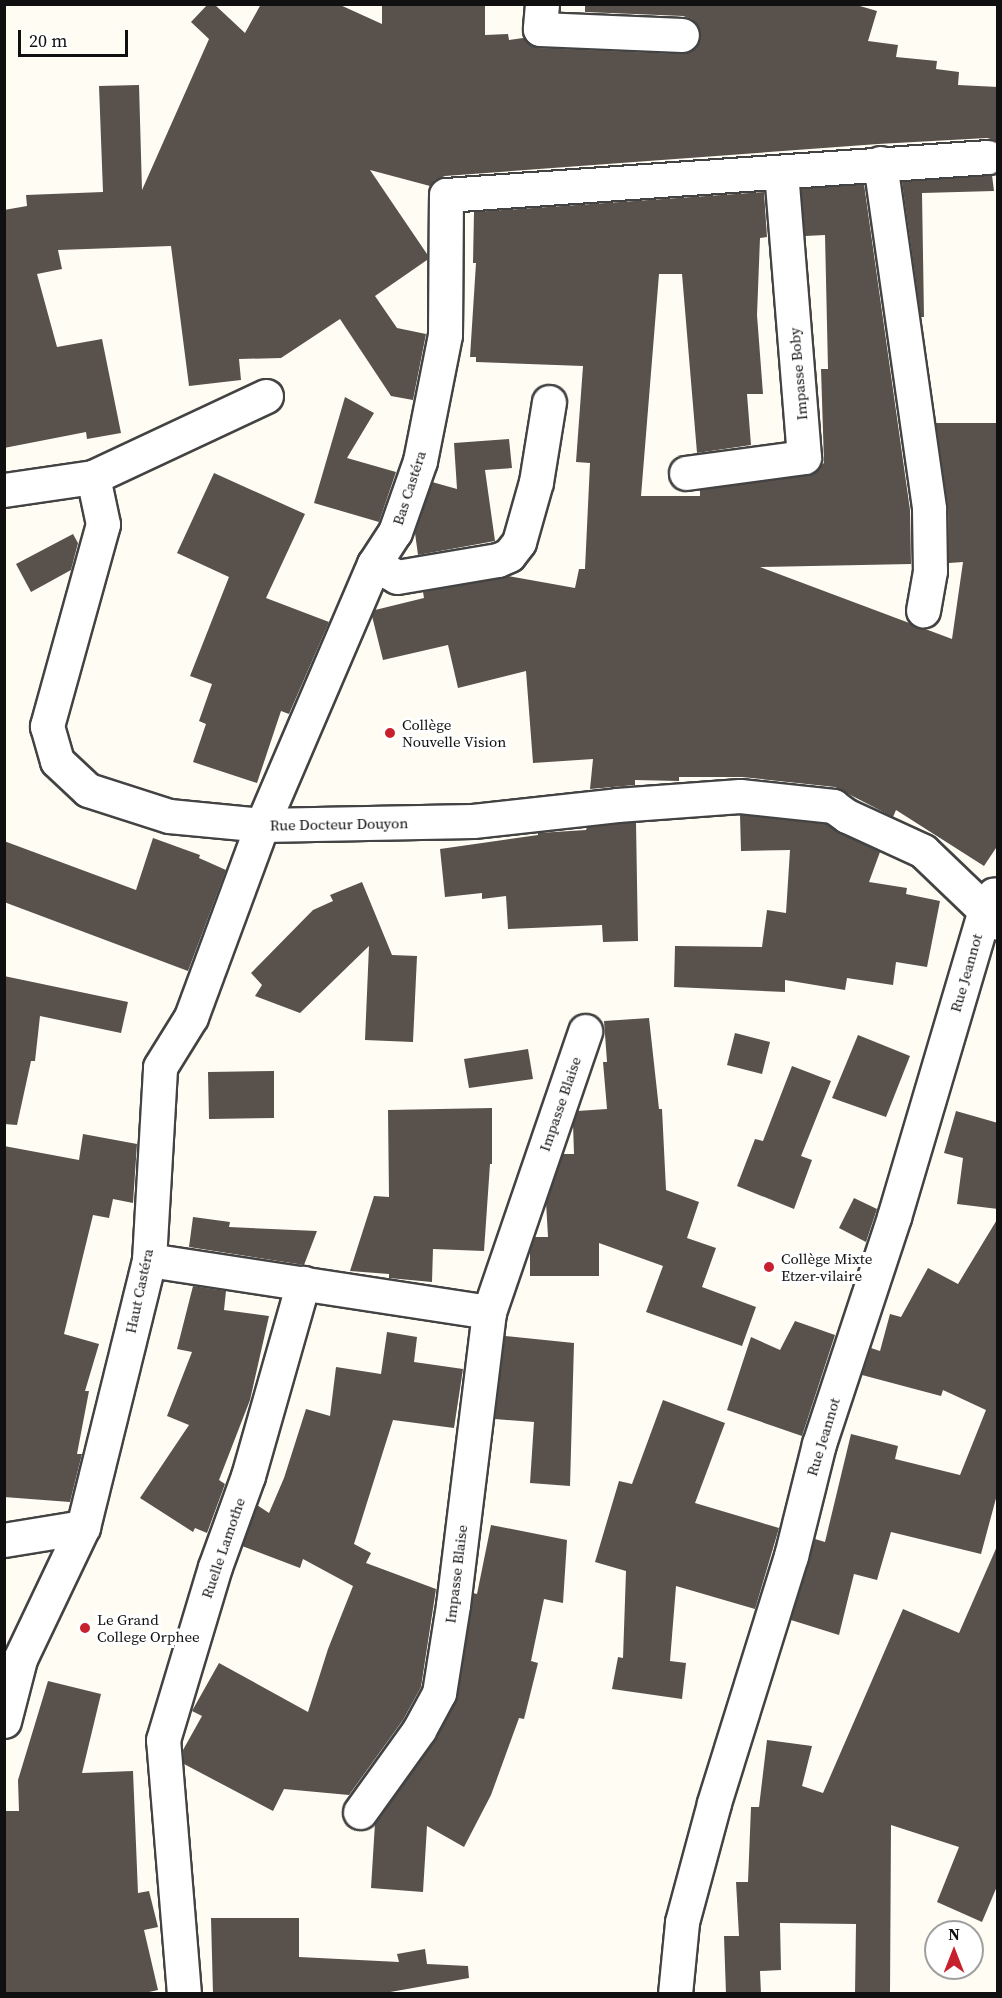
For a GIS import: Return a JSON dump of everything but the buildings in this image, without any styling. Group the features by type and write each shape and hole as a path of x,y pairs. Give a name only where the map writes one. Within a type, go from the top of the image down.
{"street":[{"path":"542,4 540,29 682,35"},
{"path":"781,172 880,163 988,157"},
{"path":"880,163 929,509 930,571 924,610"},
{"name":"Bas Castéra","path":"262,825 374,564 395,532 420,460 445,335 446,195 781,172"},
{"name":"Impasse Boby","path":"686,473 804,457 781,172"},
{"path":"4,490 93,477 266,396"},
{"path":"374,564 397,577 488,562 509,555 519,542 536,482 549,402"},
{"name":"Rue Docteur Douyon","path":"93,477 103,524 47,726 57,761 88,790 169,816 262,825 472,821 616,805 740,796 833,806 848,816 923,850 993,907"},
{"name":"Haut Castéra","path":"4,1721 21,1659 83,1527 149,1260 160,1067 191,1017 262,825"},
{"name":"Rue Jeannot","path":"675,1994 682,1922 714,1803 791,1556 819,1444 993,907"},
{"name":"Impasse Blaise","path":"360,1812 419,1730 439,1693 453,1605 489,1312 585,1031"},
{"path":"149,1260 489,1312"},
{"name":"Ruelle Lamothe","path":"184,1994 163,1740 214,1567 248,1476 303,1283"},
{"path":"4,1540 83,1527"}],"place":[{"name":"Collège Nouvelle Vision","path":"390,733"},
{"name":"Collège Mixte Etzer-vilaire","path":"769,1267"},
{"name":"Le Grand College Orphee","path":"85,1628"}]}
